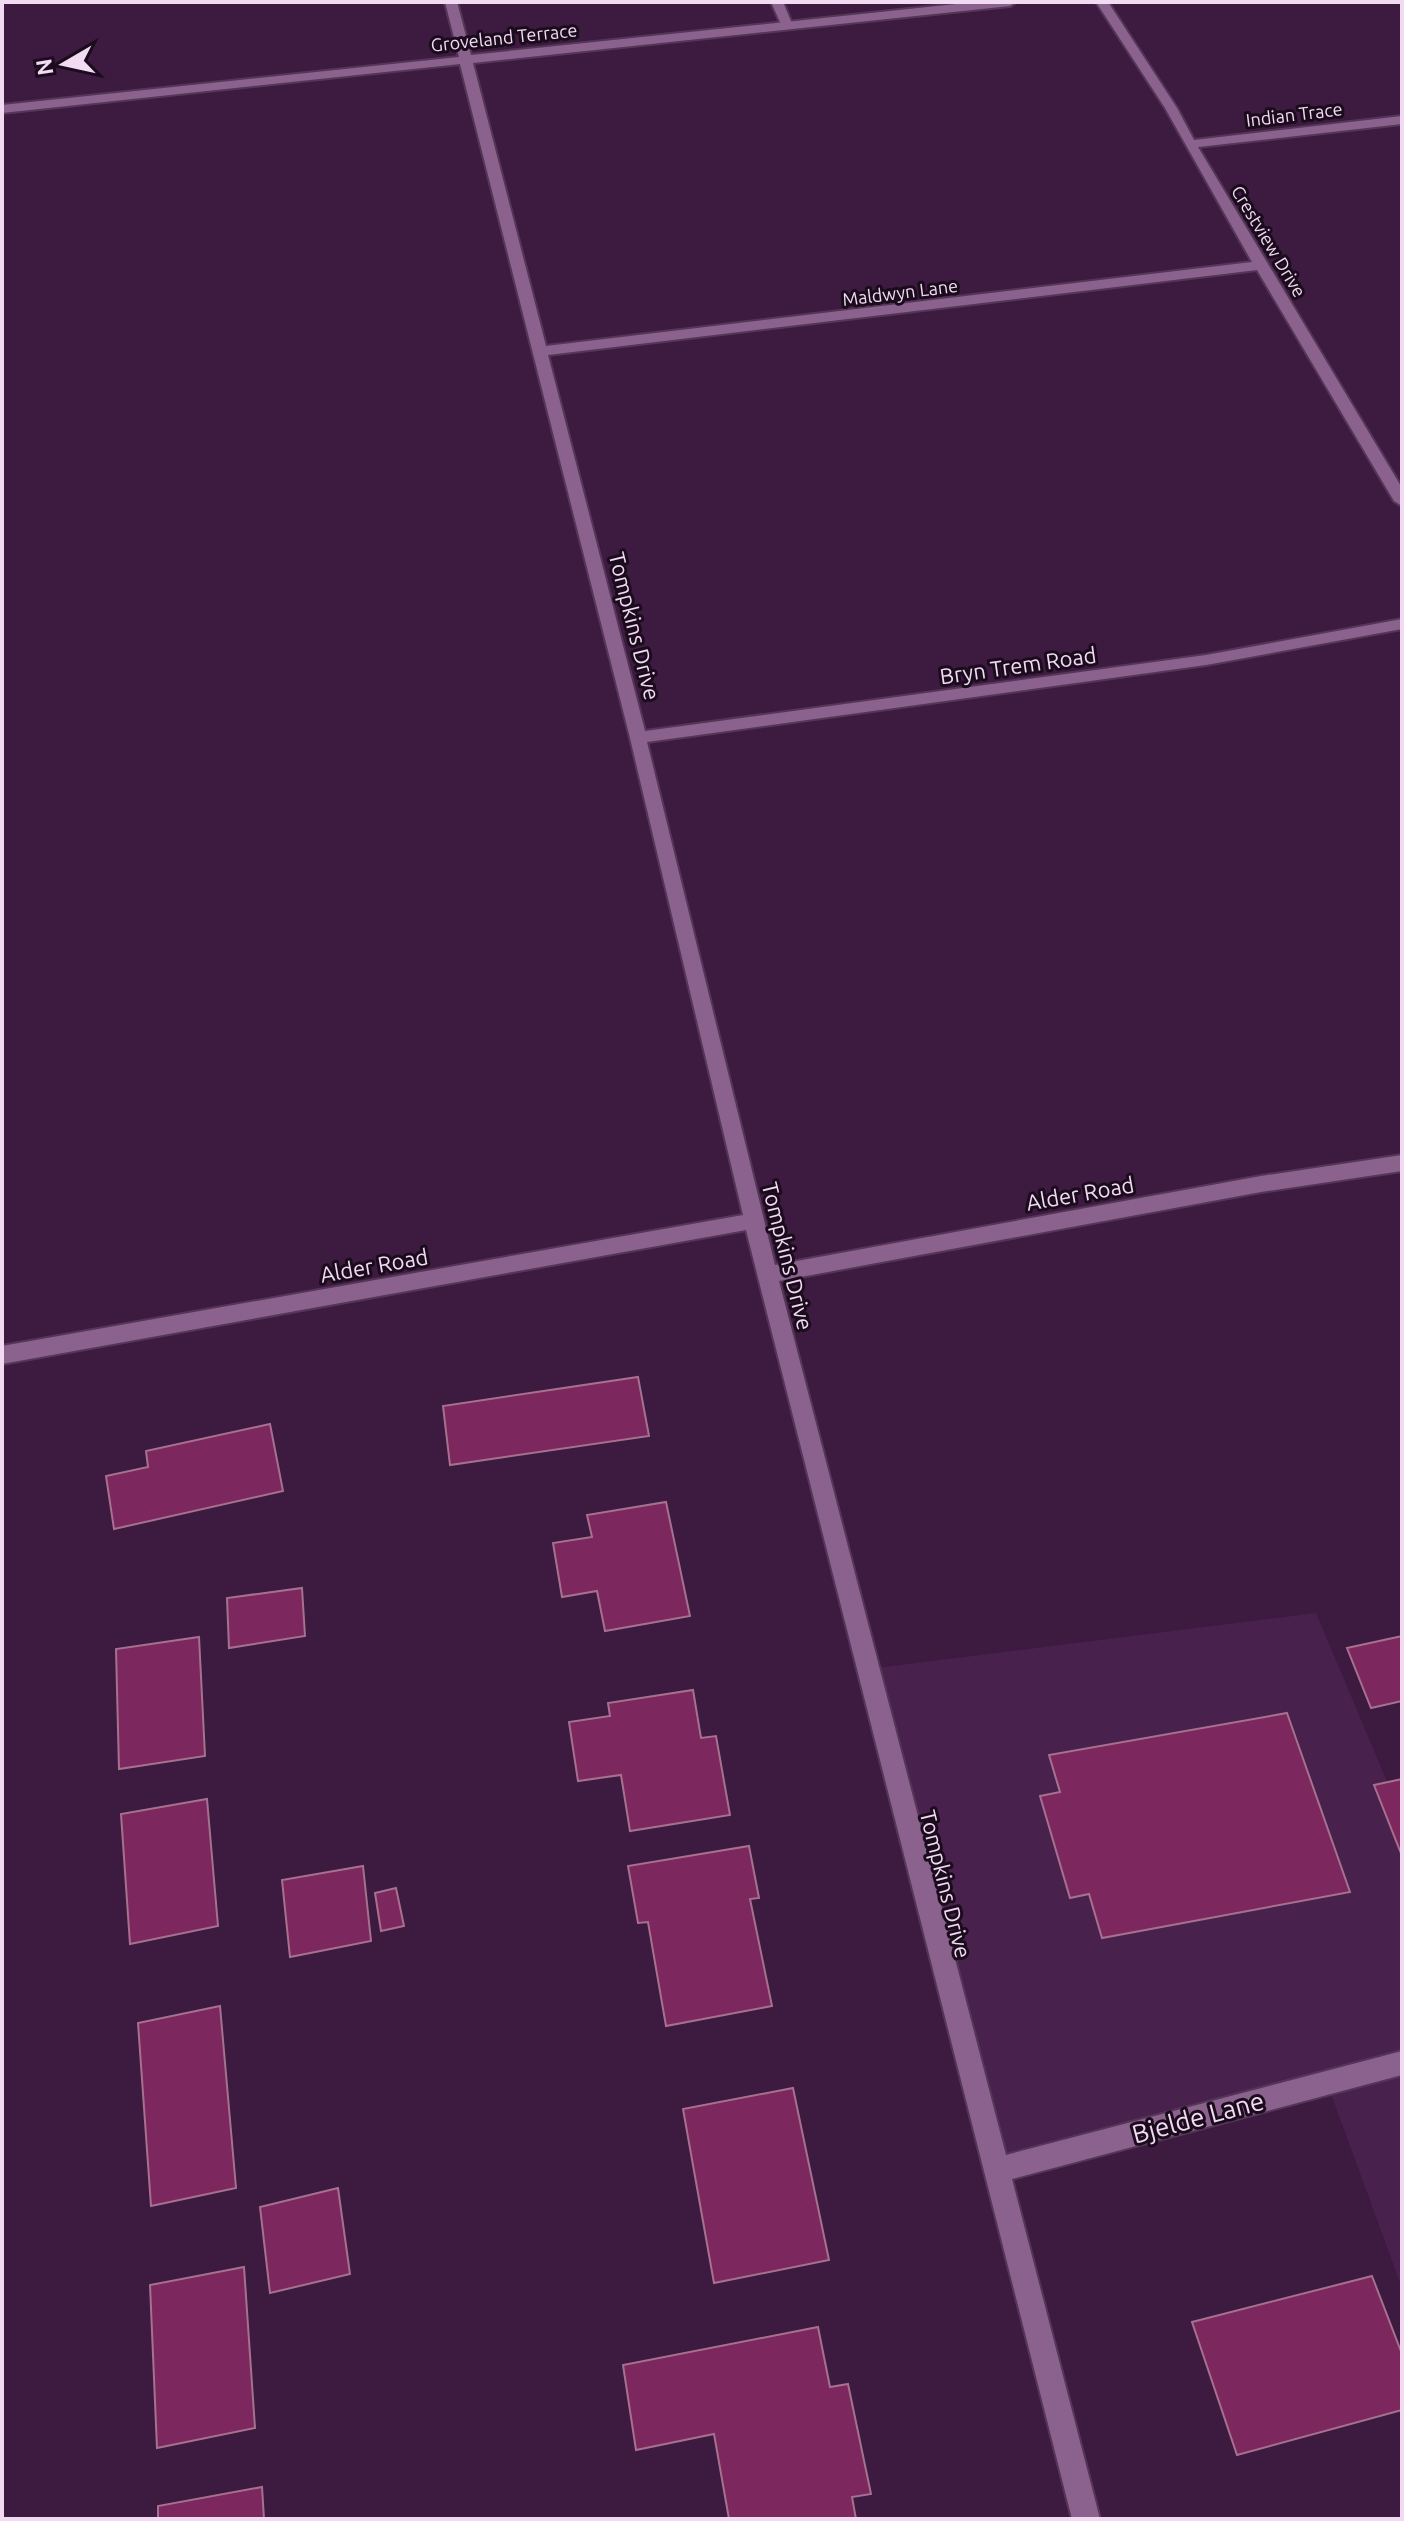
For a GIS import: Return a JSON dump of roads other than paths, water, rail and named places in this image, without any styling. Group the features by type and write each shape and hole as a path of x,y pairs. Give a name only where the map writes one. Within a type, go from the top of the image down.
{"street":[{"name":"Tompkins Drive","path":"451,2 638,738 754,1221 1086,2519"},
{"path":"777,2 787,26"},
{"name":"Groveland Terrace","path":"2,109 1010,2"},
{"name":"Crestview Drive","path":"1102,2 1191,144 1402,501"},
{"name":"Indian Trace","path":"1191,144 1402,120"},
{"name":"Maldwyn Lane","path":"541,351 1263,265"},
{"name":"Bryn Trem Road","path":"638,738 1206,660 1402,624"},
{"name":"Alder Road","path":"768,1275 1261,1184 1402,1163"},
{"name":"Alder Road","path":"2,1355 754,1221"},
{"name":"Bjelde Lane","path":"995,2171 1402,2063"}]}
